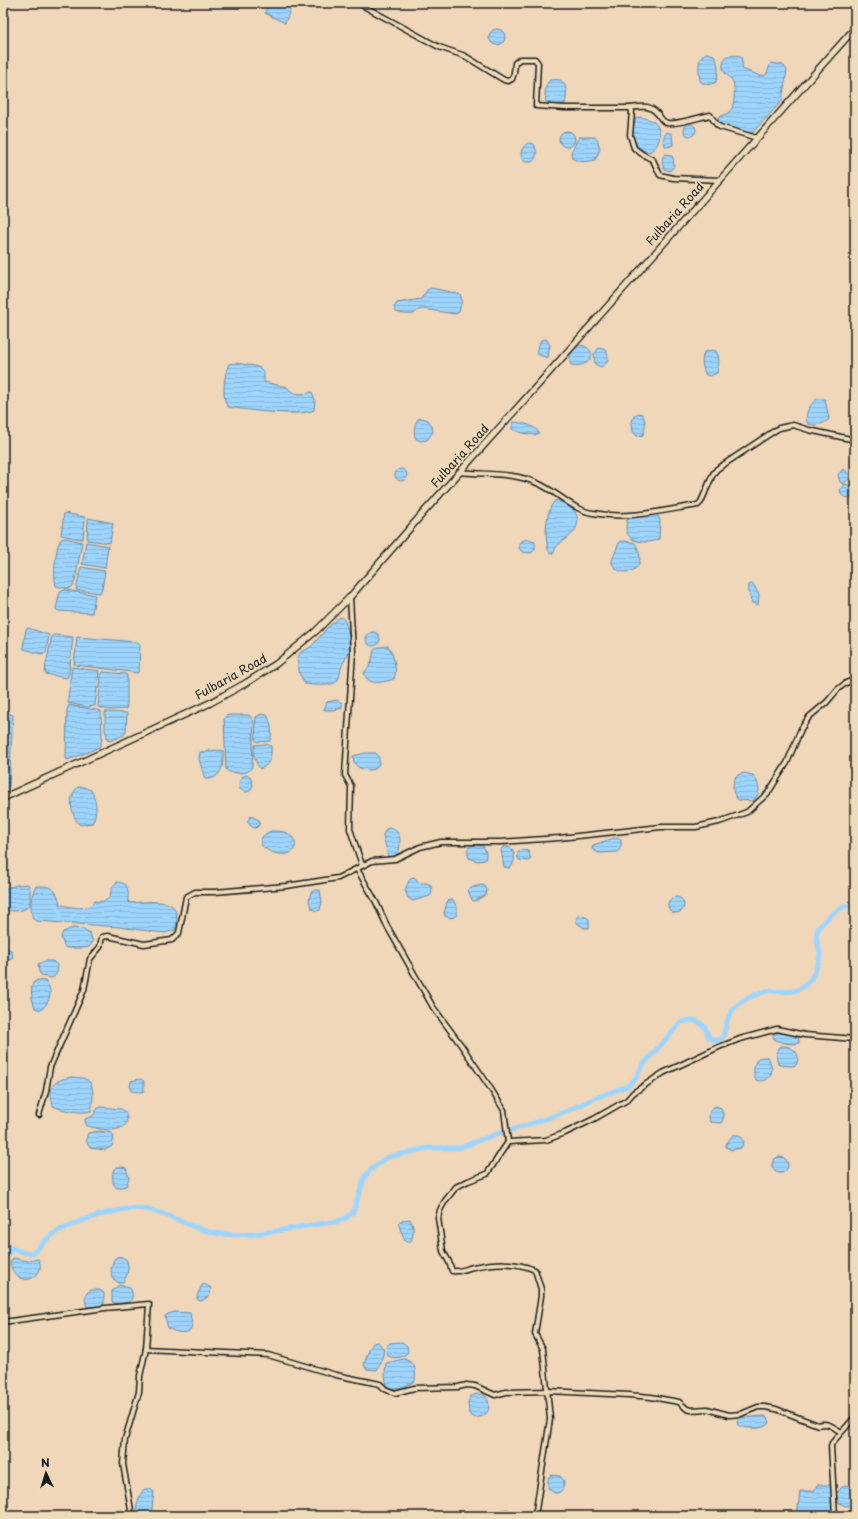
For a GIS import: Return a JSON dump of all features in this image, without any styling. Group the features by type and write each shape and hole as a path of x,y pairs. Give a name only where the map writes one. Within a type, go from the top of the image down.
{"main road":[{"name":"Fulbaria Road","path":"3,798 210,703 276,664 316,631 350,597 459,472 855,28"}],"street":[{"path":"358,3 439,47 465,56 504,80 508,81 512,79 515,63 520,59 535,59 538,63 536,106 565,108 630,108 643,106 654,109 666,123 681,122 710,115 720,127 757,138"},
{"path":"630,108 632,111 630,135 634,148 653,160 660,175 673,178 720,180"},
{"path":"459,472 526,478 549,489 580,509 592,513 617,516 698,505 701,502 713,474 717,469 779,428 793,425 855,440"},
{"path":"350,597 353,652 345,776 351,786 350,829 362,865"},
{"path":"39,1115 46,1092 50,1067 84,990 90,959 100,947 102,937 108,936 144,944 172,940 179,933 186,897 194,892 215,892 286,886 338,878 372,861 395,859 420,847 441,842 501,842 566,838 661,827 696,827 719,822 747,812 768,793 787,763 809,717 827,702 838,689 846,683 855,680"},
{"path":"356,869 376,902 387,926 433,1007 481,1074 504,1110 508,1142 487,1174 456,1187 445,1201 438,1218 443,1251 452,1271 461,1272 470,1268 492,1263 526,1266 535,1270 541,1289 535,1334 543,1349 544,1372 548,1391 550,1419 536,1510 532,1515 528,1516"},
{"path":"508,1142 546,1140 565,1133 627,1100 633,1093 663,1073 740,1039 778,1029 805,1035 855,1039"},
{"path":"3,1322 105,1308 149,1304 146,1349 140,1376 139,1392 125,1439 123,1464 131,1510 129,1516"},
{"path":"146,1349 268,1355 336,1375 380,1384 384,1389 395,1393 414,1388 458,1387 467,1385 475,1386 495,1395 506,1392 548,1391 651,1397 680,1402 687,1409 691,1410 707,1409 729,1415 741,1414 758,1407 765,1407 776,1409 818,1425 824,1423 829,1424 841,1432"},
{"path":"835,1516 830,1450 832,1443 855,1417"}],"water":[{"path":"268,3 293,3 285,23 265,13"},
{"path":"497,29 503,31 505,37 503,43 497,45 491,43 489,37 491,31"},
{"path":"707,53 714,55 718,68 716,82 712,84 704,84 700,81 700,61 701,58"},
{"path":"727,56 740,56 742,60 742,69 761,76 766,75 771,63 783,65 787,70 782,101 753,132 750,133 719,125 719,117 730,111 734,102 733,82 723,69"},
{"path":"550,80 560,80 563,82 566,88 565,104 551,105 546,102 546,87"},
{"path":"640,117 653,121 659,129 660,138 656,146 649,152 639,147 634,139 634,123 636,118"},
{"path":"688,124 692,124 696,130 692,136 688,136 684,132 684,128"},
{"path":"564,131 570,131 575,136 573,145 570,147 564,147 559,142 559,136"},
{"path":"667,132 672,134 673,145 668,147 665,146 664,140"},
{"path":"579,137 597,138 600,149 595,160 583,162 572,158 571,152"},
{"path":"526,144 534,144 536,156 532,162 525,162 521,151"},
{"path":"665,154 671,155 673,158 674,166 670,171 664,169 663,167 662,159"},
{"path":"431,288 460,294 462,300 459,312 455,314 423,309 413,314 396,312 394,307 397,303 421,299 427,290"},
{"path":"546,339 550,345 547,358 537,354 537,349 541,340"},
{"path":"581,345 590,350 591,358 584,364 571,365 570,356"},
{"path":"599,348 606,350 608,355 607,362 601,367 595,364 594,354"},
{"path":"712,350 716,351 719,364 717,373 710,376 706,375 702,364 702,358 704,352"},
{"path":"236,363 260,368 264,372 264,382 287,387 292,392 298,394 312,392 315,400 314,410 307,412 285,413 228,407 224,398 227,368 229,364"},
{"path":"817,399 825,399 829,419 824,423 814,425 808,424 806,417 808,410"},
{"path":"638,413 642,414 645,427 643,435 637,436 633,432 632,422 634,416"},
{"path":"422,418 428,420 432,426 433,432 427,440 421,441 416,439 414,431 418,419"},
{"path":"514,422 531,426 539,433 535,435 522,433 512,429"},
{"path":"399,469 403,469 407,475 403,481 399,481 395,477 395,473"},
{"path":"843,469 848,473 849,479 843,484 840,482 838,475"},
{"path":"845,484 855,487 855,496 846,498 842,495 840,490"},
{"path":"556,500 569,506 575,512 578,521 572,534 557,546 553,554 549,552 547,547 546,524 552,504"},
{"path":"64,513 85,517 83,539 61,535"},
{"path":"657,514 660,520 659,539 648,542 639,542 632,539 627,533 627,520 634,516"},
{"path":"88,518 113,523 110,543 87,540"},
{"path":"65,538 82,542 75,581 73,586 69,589 56,586 55,582 57,548 61,539"},
{"path":"528,539 535,541 535,550 531,553 522,552 519,548 519,543"},
{"path":"620,541 635,543 639,554 639,562 636,568 631,571 619,571 612,562"},
{"path":"86,542 108,546 105,568 82,564"},
{"path":"81,567 105,571 100,593 76,590"},
{"path":"749,585 754,585 759,595 758,605 752,603 749,592"},
{"path":"66,590 95,595 92,613 58,611 56,609 60,591"},
{"path":"340,617 343,618 348,630 350,647 338,679 333,684 329,685 305,684 300,675 297,658 301,652 311,647 326,629"},
{"path":"28,628 49,635 46,653 41,654 24,649 26,629"},
{"path":"373,632 378,634 380,639 378,644 373,646 368,644 366,639 368,634"},
{"path":"52,636 73,637 69,674 67,678 45,674"},
{"path":"77,637 138,642 140,644 139,671 137,673 74,664"},
{"path":"388,646 392,653 394,662 394,679 372,682 364,673 370,666 375,649"},
{"path":"72,667 99,671 95,706 87,707 68,703"},
{"path":"103,672 127,675 126,709 109,710 98,707 101,675"},
{"path":"337,700 342,703 342,708 335,710 324,710 327,702"},
{"path":"69,705 101,711 102,739 100,746 68,760 66,759 67,710"},
{"path":"3,711 13,715 9,786 3,789"},
{"path":"105,712 127,713 126,732 124,735 110,741 107,740 105,731"},
{"path":"261,714 267,715 270,721 270,741 257,742 255,739 256,717"},
{"path":"249,715 254,721 252,767 250,770 245,772 229,772 226,769 224,719 226,716"},
{"path":"266,744 271,746 271,757 268,763 260,769 254,758 255,745"},
{"path":"223,751 221,770 215,777 205,779 199,759 200,752"},
{"path":"366,753 376,753 378,755 379,761 375,769 363,769 355,764 353,756"},
{"path":"743,773 753,775 757,782 759,791 758,795 753,801 738,800 734,794 733,786 736,776"},
{"path":"246,775 250,776 253,785 250,791 246,792 240,789 239,785 241,777"},
{"path":"78,787 91,790 93,794 96,802 96,811 92,823 80,825 74,817 71,801 72,796"},
{"path":"251,816 259,820 260,824 256,828 253,828 247,822"},
{"path":"390,828 397,832 400,838 398,854 391,857 388,856 383,835 386,829"},
{"path":"271,831 283,832 290,835 295,842 295,848 293,851 290,853 278,854 266,849 262,845 261,840"},
{"path":"614,838 621,839 621,846 618,852 599,853 593,850 593,845"},
{"path":"470,846 483,846 485,849 485,860 477,861 469,858 467,850"},
{"path":"504,846 513,851 514,862 510,868 504,867 501,850"},
{"path":"523,850 528,851 531,859 528,861 518,859 518,852"},
{"path":"414,877 420,883 431,885 432,893 430,896 413,901 408,898 405,890 409,880"},
{"path":"117,882 126,886 128,891 128,901 130,903 160,902 171,905 177,916 175,930 165,933 119,927 37,921 33,919 31,902 36,886 46,886 55,891 60,904 84,908 88,907 94,901 109,899 112,889"},
{"path":"28,884 30,889 30,905 21,910 3,910 3,889"},
{"path":"481,885 485,886 487,890 486,895 475,901 472,900 468,890"},
{"path":"320,890 322,902 320,910 317,911 312,909 309,901 311,892"},
{"path":"676,897 682,899 684,905 682,911 676,913 670,911 668,905 670,899"},
{"path":"449,900 453,900 457,907 457,915 452,918 445,916 444,913"},
{"path":"579,915 589,919 589,928 584,928 577,923 576,920"},
{"path":"73,928 84,929 90,933 93,942 89,947 66,948 64,946 61,937 63,932"},
{"path":"3,946 12,951 13,958 10,960 3,959"},
{"path":"45,961 53,961 57,965 57,972 52,978 42,976 39,972 38,964"},
{"path":"37,980 45,981 50,992 49,1000 41,1010 35,1008 32,996 33,983"},
{"path":"775,1033 787,1033 798,1037 799,1043 783,1043 774,1039 773,1036"},
{"path":"781,1046 789,1047 795,1051 798,1057 796,1065 779,1065 777,1056"},
{"path":"768,1057 772,1071 768,1079 758,1081 755,1079 754,1066 758,1058"},
{"path":"72,1077 84,1078 91,1084 93,1093 91,1111 72,1111 53,1106 51,1093 54,1085 60,1080"},
{"path":"140,1079 144,1081 144,1091 131,1091 131,1081"},
{"path":"715,1106 721,1108 724,1117 721,1123 710,1122 709,1117 711,1109"},
{"path":"98,1108 121,1109 127,1116 125,1124 121,1128 110,1130 86,1125 85,1119 93,1116"},
{"path":"99,1131 112,1133 114,1136 112,1146 105,1150 90,1148 87,1143 88,1133"},
{"path":"733,1135 741,1136 744,1142 741,1148 731,1150 726,1147 726,1144"},
{"path":"780,1157 787,1162 788,1165 783,1172 780,1173 773,1168 772,1165 777,1158"},
{"path":"116,1167 126,1168 129,1178 126,1186 117,1188 114,1185 113,1171"},
{"path":"410,1219 413,1227 413,1233 411,1241 407,1242 405,1241 398,1223 403,1220"},
{"path":"119,1256 126,1259 128,1268 125,1279 123,1282 119,1283 112,1278 111,1269 114,1259"},
{"path":"13,1258 28,1261 38,1259 40,1265 36,1276 31,1279 19,1277 14,1272 10,1263"},
{"path":"205,1284 211,1288 209,1296 200,1301 197,1299 197,1296 202,1285"},
{"path":"119,1285 130,1288 132,1298 130,1301 118,1304 112,1302 112,1291"},
{"path":"91,1290 100,1290 104,1293 104,1304 97,1307 87,1307 85,1299 87,1293"},
{"path":"175,1312 190,1313 192,1324 191,1330 188,1332 179,1332 168,1328 165,1316"},
{"path":"378,1342 384,1350 381,1362 377,1370 366,1369 364,1364 369,1350 373,1343"},
{"path":"402,1342 407,1346 408,1352 404,1356 388,1356 386,1347 390,1343"},
{"path":"404,1359 411,1362 414,1367 415,1381 403,1387 389,1389 387,1386 385,1373 386,1363"},
{"path":"477,1394 484,1395 488,1399 489,1408 483,1416 475,1418 469,1414 468,1402 471,1396"},
{"path":"765,1416 770,1421 769,1424 762,1427 745,1427 738,1425 737,1422 740,1418"},
{"path":"551,1475 560,1476 564,1481 563,1488 557,1493 554,1493 548,1488 548,1478"},
{"path":"817,1485 833,1486 834,1516 797,1516 800,1491 814,1491"},
{"path":"845,1485 855,1487 855,1505 845,1506 838,1502 836,1494"},
{"path":"144,1489 151,1489 154,1492 151,1516 136,1516 136,1509 140,1495"},
{"path":"507,1509 512,1511 515,1516 496,1516 497,1512"}],"waterway":[{"path":"512,1130 551,1117 628,1086 636,1078 642,1066 681,1022 691,1020 699,1022 705,1027 709,1038 716,1041 723,1038 729,1016 741,1002 766,991 788,992 800,988 809,981 818,964 820,956 816,937 818,929 832,914 840,909 846,906 855,906"},
{"path":"3,1245 25,1253 33,1253 51,1236 66,1227 101,1215 136,1208 155,1211 213,1233 236,1235 265,1233 335,1222 345,1219 353,1212 365,1176 374,1167 388,1157 428,1148 459,1148 502,1132"},
{"path":"3,1258 12,1249"}]}
